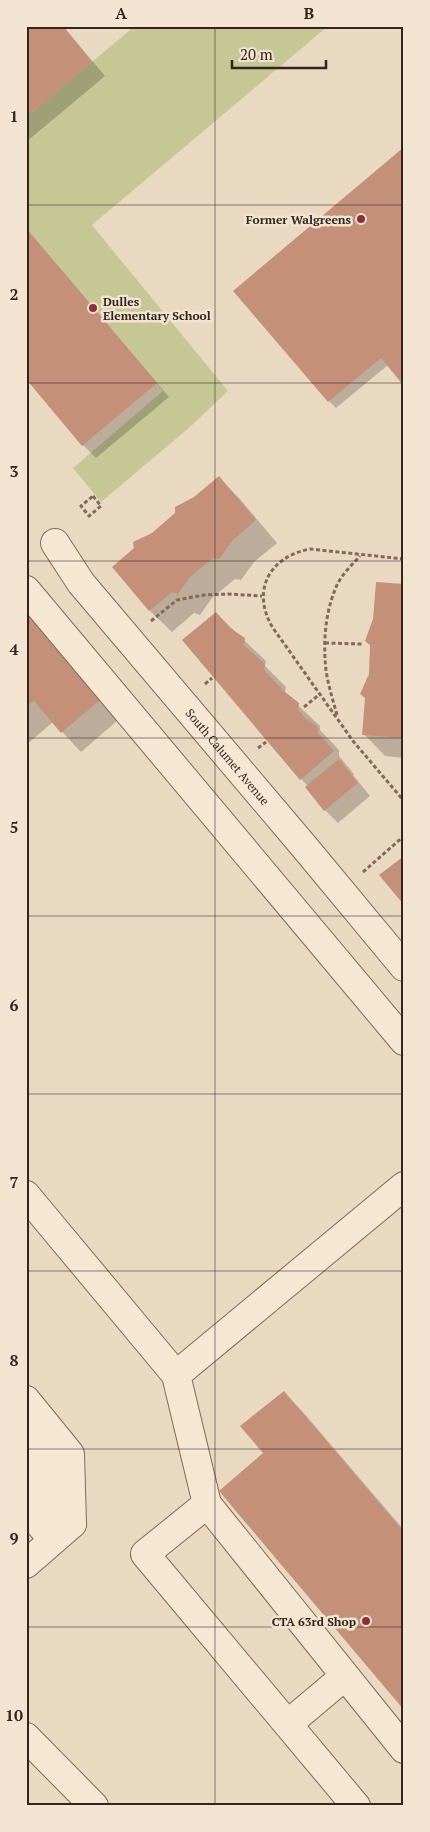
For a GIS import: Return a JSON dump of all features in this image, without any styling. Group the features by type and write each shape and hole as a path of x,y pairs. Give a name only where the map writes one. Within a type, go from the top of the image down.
{"lane":[{"name":"South Calumet Avenue","path":"55,543 81,583 404,967"},
{"path":"26,590 404,1041"},
{"path":"176,1375 404,1186"},
{"path":"26,1195 176,1375 207,1504 404,1748"},
{"path":"26,1400 70,1454 70,1489 43,1546"},
{"path":"26,1437 70,1489"},
{"path":"26,1471 43,1546"},
{"path":"207,1504 145,1554 356,1806"},
{"path":"26,1508 43,1546"},
{"path":"288,1724 346,1676"},
{"path":"26,1737 94,1806"}],"path":[{"path":"93,496 100,506 89,516 86,512 81,506 93,496"},
{"path":"404,559 360,556 310,549 298,552 275,566 268,577 262,596 266,616 320,694 353,741 404,801"},
{"path":"338,718 326,670 325,643 328,617 335,589 341,578 360,556"},
{"path":"145,626 177,600 204,595 262,596"},
{"path":"325,643 362,644"},
{"path":"304,707 320,694"},
{"path":"356,877 404,836"}],"green space":[{"name":"Dulles Elementary School","path":"135,26 328,26 92,225 228,391 190,427 101,502 73,468 163,391 26,228 26,117"}],"building":[{"path":"26,26 63,26 92,62 26,117"},
{"name":"Former Walgreens","path":"404,147 404,386 381,358 328,402 233,291"},
{"path":"26,228 157,383 82,446 26,379"},
{"path":"219,476 256,520 232,541 219,559 213,558 190,577 178,594 172,592 149,611 112,567 134,548 133,542 152,533 175,513 175,507 194,497"},
{"path":"376,582 404,584 404,738 362,735 365,698 360,694 369,674 370,645 365,641 373,619"},
{"path":"216,612 230,628 245,638 244,645 265,664 264,670 284,691 299,703 298,709 305,718 318,727 318,733 334,751 300,780 182,640"},
{"path":"26,613 100,700 61,733 34,701 26,707"},
{"path":"339,759 358,783 324,811 305,787"},
{"path":"404,856 404,905 379,875"},
{"name":"CTA 63rd Shop","path":"284,1391 404,1532 404,1710 219,1491 263,1453 240,1426"}],"place":[{"name":"Former Walgreens","path":"361,219"},
{"name":"Dulles Elementary School","path":"93,308"},
{"name":"CTA 63rd Shop","path":"366,1621"}]}
